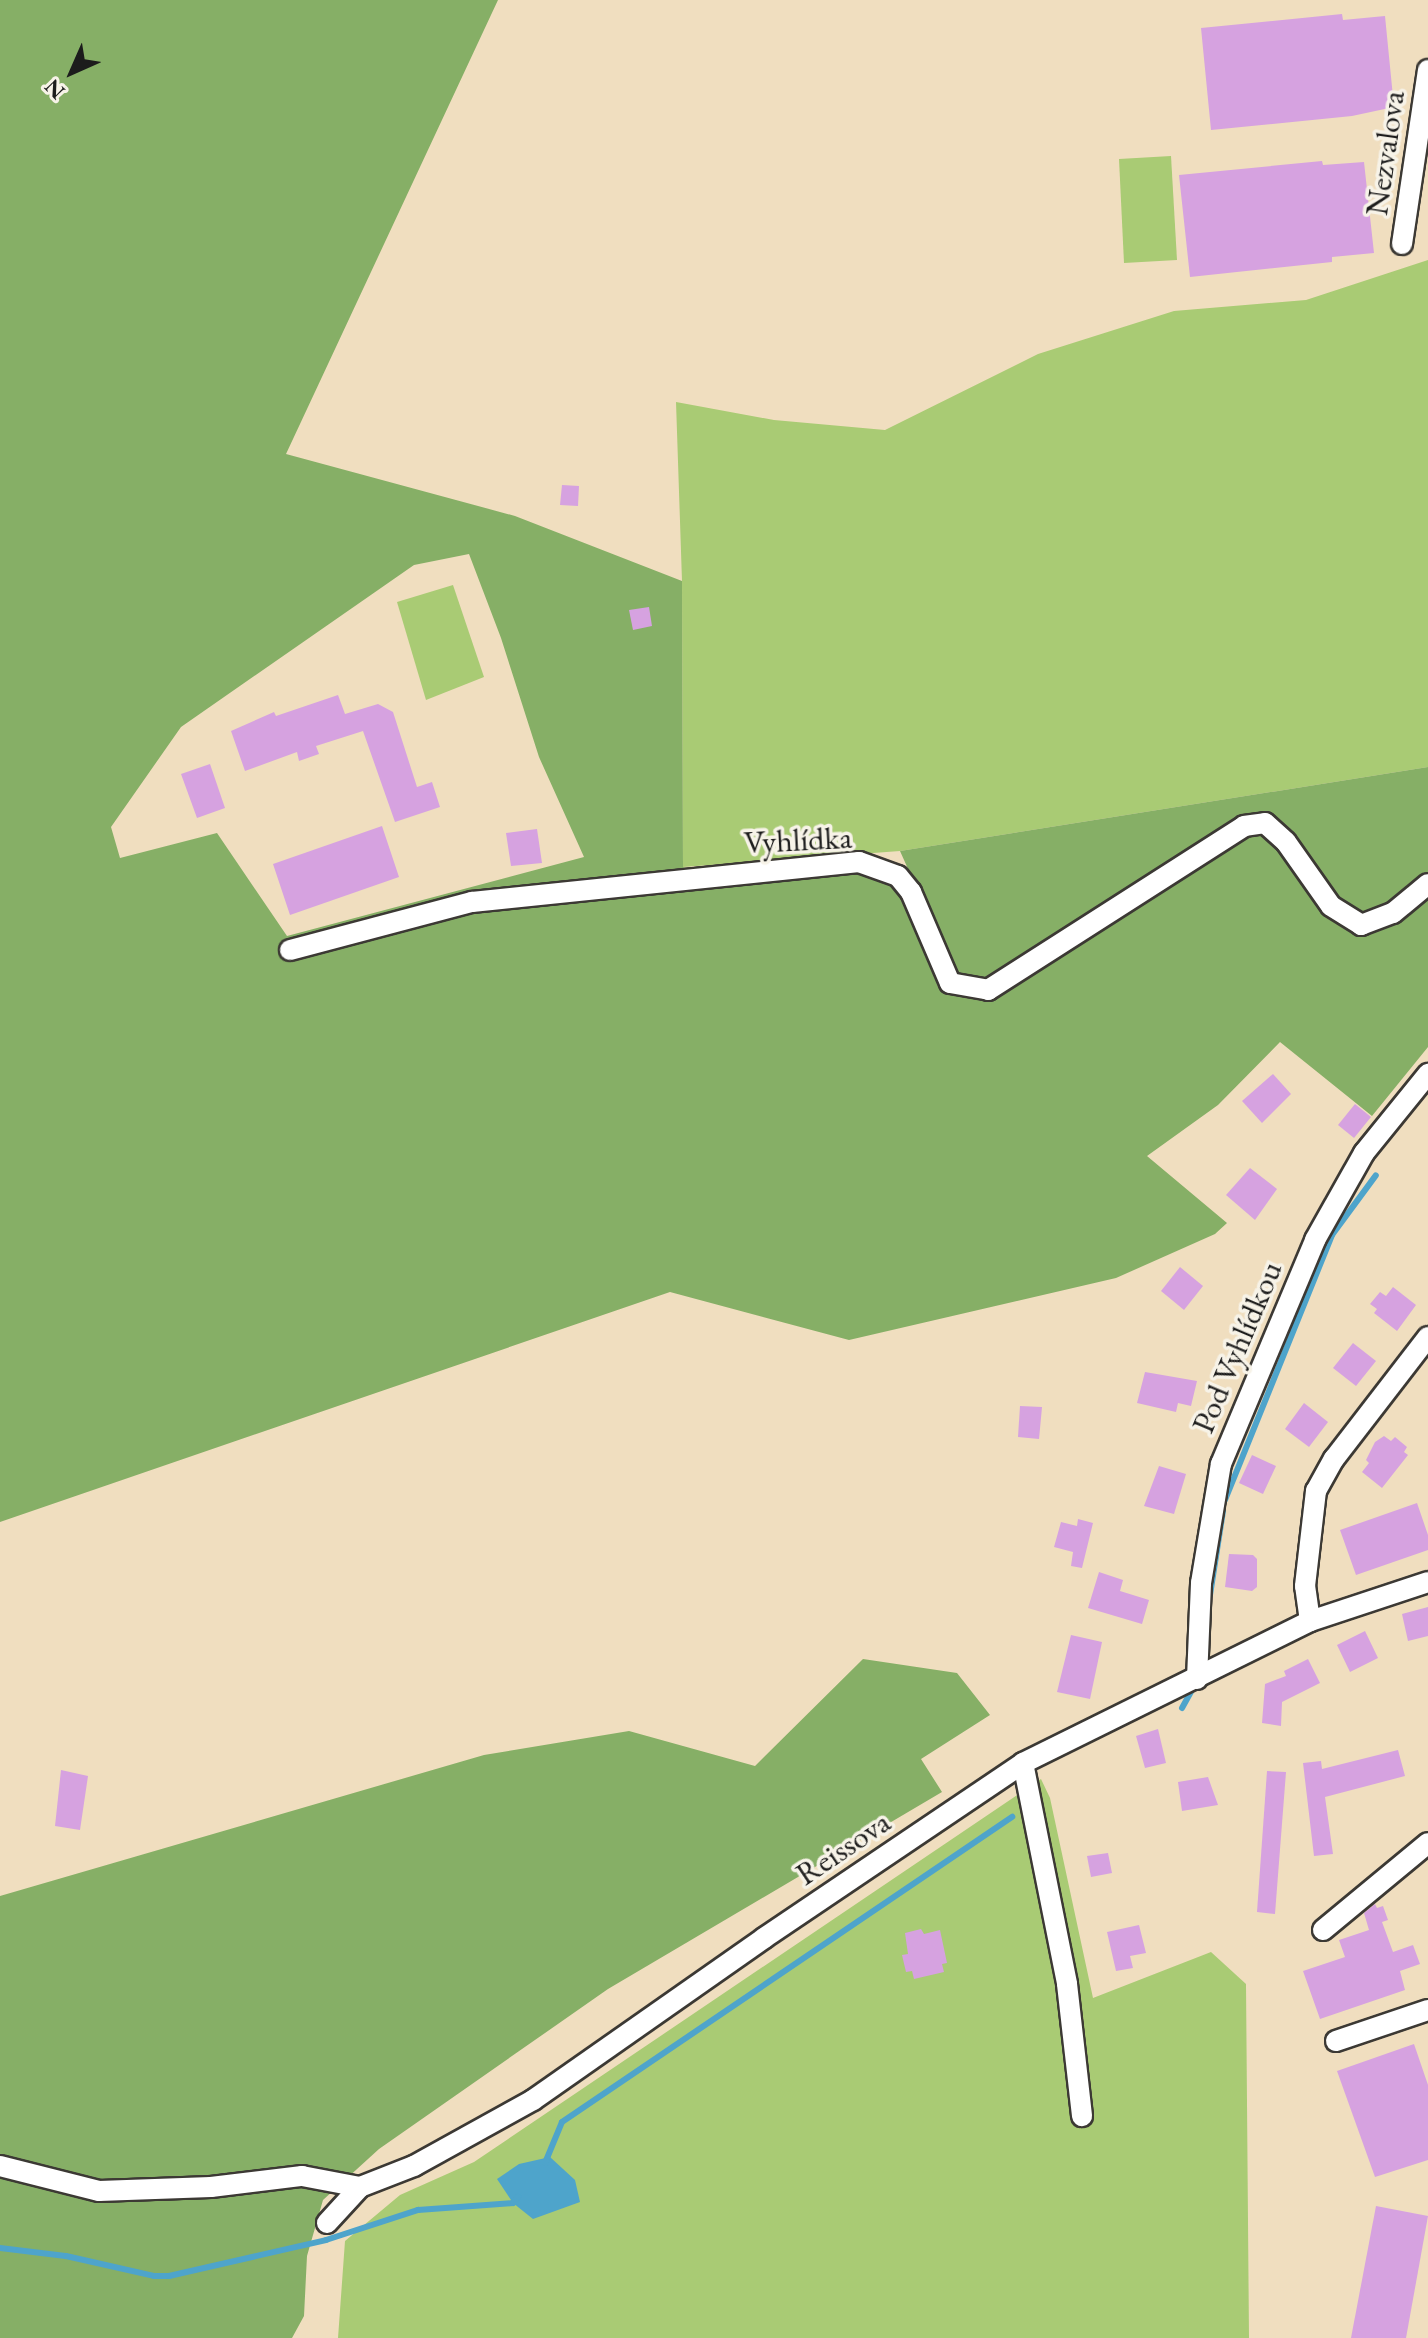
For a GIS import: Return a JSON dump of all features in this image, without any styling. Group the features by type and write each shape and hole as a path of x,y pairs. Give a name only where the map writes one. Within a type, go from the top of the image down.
{"street":[{"name":"Nezvalova","path":"1402,244 1428,70"},
{"name":"Vyhlídka","path":"290,950 403,917 472,902 859,862 898,876 911,892 950,983 988,990 1244,826 1265,823 1286,842 1331,906 1361,925 1393,913 1428,884"},
{"name":"Pod Vyhlídkou","path":"1197,1679 1201,1583 1221,1464 1315,1240 1364,1153 1428,1074"},
{"path":"1310,1621 1305,1586 1316,1491 1334,1459 1428,1337"},
{"name":"Reissova","path":"327,2223 360,2187 414,2166 533,2100 764,1938 1023,1763 1310,1621 1428,1582"},
{"path":"1023,1763 1067,1984 1082,2116"},
{"path":"1323,1930 1428,1843"},
{"path":"1336,2041 1428,2010"},
{"path":"0,2166 99,2191 211,2187 302,2176 360,2187"}],"green space":[{"path":"0,0 498,0 286,454 515,516 682,581 683,867 742,883 881,870 943,947 900,851 1428,767 1428,1047 1372,1116 1280,1042 1218,1105 1147,1156 1227,1223 1215,1234 1116,1278 849,1340 670,1292 0,1522","holes":["469,554 501,638 539,757 584,857 287,936 217,833 120,858 111,827 181,727 414,565"]},
{"path":"1171,156 1177,260 1124,263 1119,159"},
{"path":"1428,260 1428,767 900,851 683,867 682,581 676,402 774,420 885,430 1038,354 1174,311 1306,300"},
{"path":"453,585 484,677 426,700 397,602"},
{"path":"863,1659 957,1673 990,1715 921,1759 942,1792 608,1989 379,2149 323,2200 307,2256 304,2316 292,2338 0,2338 0,1896 484,1755 629,1731 755,1766"},
{"path":"1041,1779 1050,1798 1093,1998 1211,1952 1246,1984 1249,2338 338,2338 345,2241 400,2195 474,2162"}],"water":[{"path":"550,2157 575,2180 580,2202 533,2219 513,2203 497,2179 519,2164"}],"building":[{"path":"1342,14 1343,20 1385,16 1394,107 1352,116 1211,130 1201,28"},
{"path":"1322,161 1323,165 1364,162 1374,253 1332,257 1332,262 1190,277 1179,175"},
{"path":"562,485 579,486 578,506 560,505"},
{"path":"649,607 652,626 633,630 629,610"},
{"path":"338,695 345,714 378,704 393,712 417,787 432,782 440,807 395,822 363,731 316,746 319,754 299,761 297,752 245,771 231,731 274,712 276,716"},
{"path":"210,764 225,808 197,818 181,774"},
{"path":"382,826 399,877 290,915 273,864"},
{"path":"537,829 542,863 511,866 506,833"},
{"path":"1273,1074 1291,1094 1262,1123 1242,1101"},
{"path":"1355,1104 1371,1117 1354,1138 1338,1125"},
{"path":"1250,1168 1277,1189 1255,1220 1226,1195"},
{"path":"1180,1267 1203,1286 1184,1310 1161,1291"},
{"path":"1393,1287 1416,1305 1397,1331 1374,1313 1377,1309 1370,1304 1380,1292 1386,1296"},
{"path":"1353,1343 1376,1361 1356,1386 1333,1368"},
{"path":"1145,1372 1197,1381 1191,1406 1178,1403 1176,1412 1137,1403"},
{"path":"1304,1403 1328,1422 1309,1447 1285,1429"},
{"path":"1020,1406 1042,1407 1039,1439 1018,1437"},
{"path":"1384,1436 1391,1441 1395,1437 1407,1447 1404,1452 1408,1455 1382,1488 1362,1472 1369,1463 1366,1460 1375,1442"},
{"path":"1252,1455 1276,1466 1263,1494 1239,1483"},
{"path":"1159,1466 1186,1474 1174,1514 1144,1506"},
{"path":"1417,1503 1428,1535 1428,1550 1356,1575 1340,1530"},
{"path":"1078,1519 1093,1523 1082,1568 1071,1566 1073,1552 1054,1547 1061,1522 1077,1526"},
{"path":"1229,1554 1253,1555 1257,1559 1257,1587 1252,1591 1225,1587"},
{"path":"1099,1572 1123,1580 1120,1591 1149,1600 1142,1624 1088,1608"},
{"path":"1428,1607 1428,1636 1408,1641 1402,1614"},
{"path":"1365,1631 1378,1658 1350,1672 1337,1645"},
{"path":"1071,1635 1102,1642 1090,1699 1057,1692"},
{"path":"1308,1659 1320,1683 1282,1702 1281,1726 1262,1723 1265,1684 1286,1676 1284,1671"},
{"path":"1158,1729 1166,1763 1145,1768 1136,1736"},
{"path":"1398,1750 1405,1776 1325,1797 1333,1854 1314,1856 1303,1763 1321,1761 1322,1769"},
{"path":"61,1770 88,1776 80,1830 55,1826"},
{"path":"1267,1771 1286,1772 1275,1914 1257,1912"},
{"path":"1208,1777 1218,1805 1182,1811 1178,1782"},
{"path":"1108,1853 1112,1873 1091,1877 1087,1856"},
{"path":"1375,1904 1377,1908 1383,1906 1388,1920 1382,1922 1393,1952 1413,1945 1420,1964 1400,1971 1405,1990 1320,2019 1303,1971 1345,1957 1339,1940 1369,1930 1364,1913"},
{"path":"1139,1925 1146,1953 1130,1956 1133,1968 1116,1971 1107,1932"},
{"path":"921,1929 924,1934 940,1930 947,1963 942,1964 944,1972 914,1979 912,1971 906,1972 902,1955 908,1954 905,1933"},
{"path":"1414,2044 1428,2085 1428,2160 1375,2177 1337,2071"},
{"path":"1376,2206 1428,2216 1406,2338 1351,2338"}],"waterway":[{"path":"1225,1500 1332,1235 1376,1175"},
{"path":"1210,1595 1223,1511"},
{"path":"1182,1708 1195,1685"},
{"path":"545,2163 562,2122 1012,1817"},
{"path":"0,2248 66,2256 154,2276 169,2276 326,2240 418,2210 513,2203 518,2197"}]}
